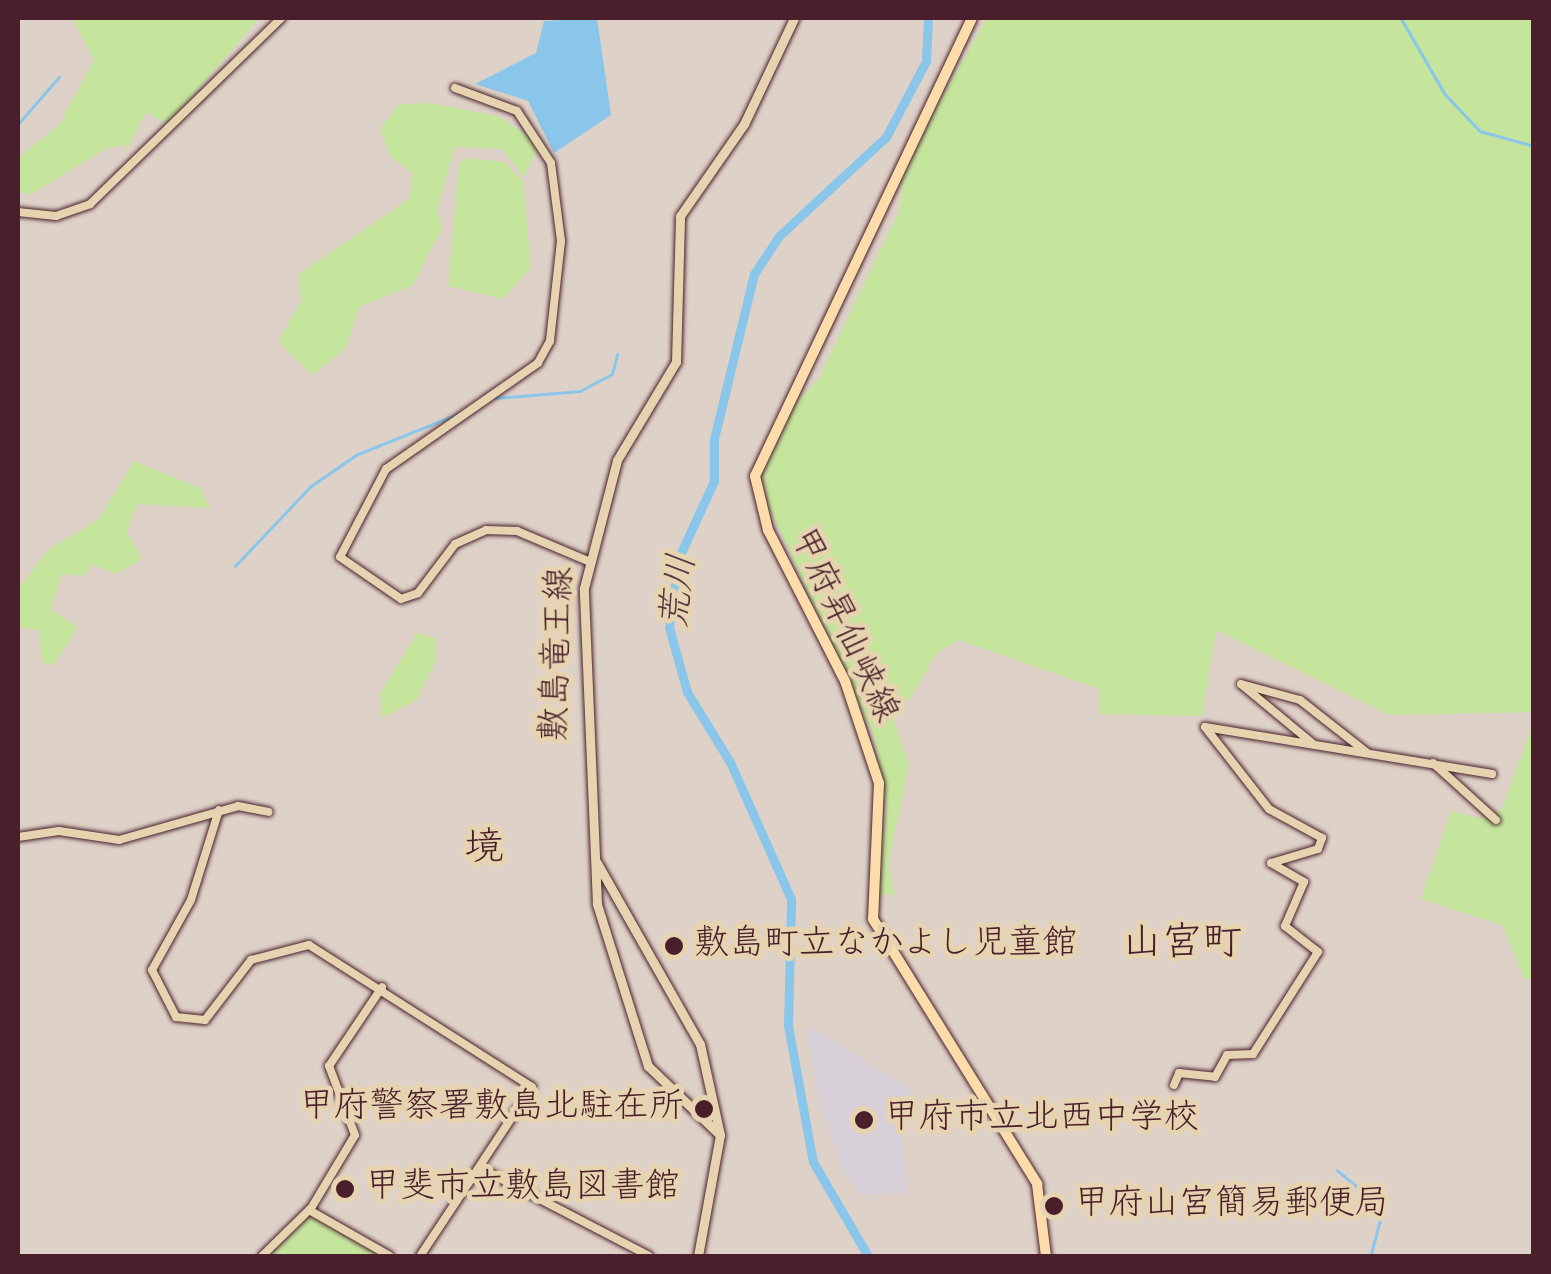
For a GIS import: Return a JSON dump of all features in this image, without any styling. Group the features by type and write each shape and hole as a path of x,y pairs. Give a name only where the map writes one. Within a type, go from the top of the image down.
{"main road":[{"name":"敷島竜王線","path":"698,1256 720,1134 700,1044 597,863 582,702 588,560 618,460 676,362 680,216 744,124 794,18"},
{"name":"甲府昇仙峡線","path":"972,18 755,476 768,530 845,681 879,783 872,918 1036,1184 1046,1256"},
{"name":"敷島竜王線","path":"597,863 590,867 597,904 648,1066 720,1134"}],"street":[{"path":"18,212 56,216 90,204 281,18"},
{"path":"455,88 516,111 550,164 561,241 550,341 538,363 386,468 340,557 401,599 418,593 461,539 486,530 517,531 588,560"},
{"path":"1312,744 1241,684 1300,700 1366,752"},
{"path":"1174,1085 1178,1073 1215,1077 1227,1056 1252,1055 1318,952 1285,926 1304,882 1270,862 1318,849 1322,838 1269,808 1205,727 1492,774"},
{"path":"1434,763 1496,820"},
{"path":"220,810 192,896 152,970 170,1012 205,1020 246,964 288,944 322,948 532,1087 482,1169 420,1256"},
{"path":"18,837 59,831 119,840 220,810 268,812"},
{"path":"262,1256 310,1210 355,1135 329,1068 382,986"},
{"path":"482,1169 649,1256"},
{"path":"310,1210 390,1256"}],"shaded area":[{"name":"甲府市立北西中学校","path":"807,1025 911,1090 901,1135 908,1193 860,1195 845,1174 819,1105"}],"green space":[{"path":"72,18 259,18 168,125 146,112 126,152 125,145 107,148 30,195 18,191 18,158 59,125 94,60"},
{"path":"987,18 1533,18 1533,712 1389,715 1216,630 1202,716 1100,714 1099,689 959,640 937,653 909,700 887,701 909,765 888,865 895,895 874,895 886,804 874,737 769,507 761,470 790,409 818,380 900,209 902,168"},
{"path":"430,103 497,116 539,142 534,156 524,177 502,149 455,147 437,209 442,228 413,285 359,307 346,348 313,375 278,342 301,301 299,274 409,199 413,174 390,156 380,129 399,104"},
{"path":"467,158 505,162 523,181 531,268 503,299 448,286 459,163"},
{"path":"134,461 200,488 210,508 137,504 127,532 142,559 116,574 93,565 82,576 62,574 51,609 78,628 53,666 41,662 40,630 18,627 18,589 48,550 99,519"},
{"path":"417,633 435,638 435,662 417,700 382,718 380,694"},
{"path":"1533,723 1533,976 1525,980 1502,925 1421,899 1451,811 1478,818 1502,809"},
{"path":"308,1213 322,1218 383,1256 267,1256"}],"water":[{"path":"597,18 611,115 554,153 528,101 475,84 536,53 544,21"}],"waterway":[{"name":"荒川","path":"868,1256 813,1162 788,1026 791,899 730,762 687,692 669,627 679,557 714,481 714,439 754,274 779,236 886,137 926,61 928,18"},
{"path":"1401,18 1445,94 1480,131 1534,146"},
{"path":"18,124 59,77"},
{"path":"495,398 580,391 612,374 617,355"},
{"path":"235,566 311,486 356,455 460,413"},
{"path":"1337,1170 1366,1194 1380,1222 1371,1256"}],"place":[{"name":"敷島町立なかよし児童館","path":"674,946"},
{"name":"甲府警察署敷島北駐在所","path":"704,1109"},
{"name":"甲府市立北西中学校","path":"864,1120"},
{"name":"甲斐市立敷島図書館","path":"345,1189"},
{"name":"甲府山宮簡易郵便局","path":"1054,1206"}],"district":[{"name":"境","path":"484,852"},
{"name":"山宮町","path":"1182,947"}]}
